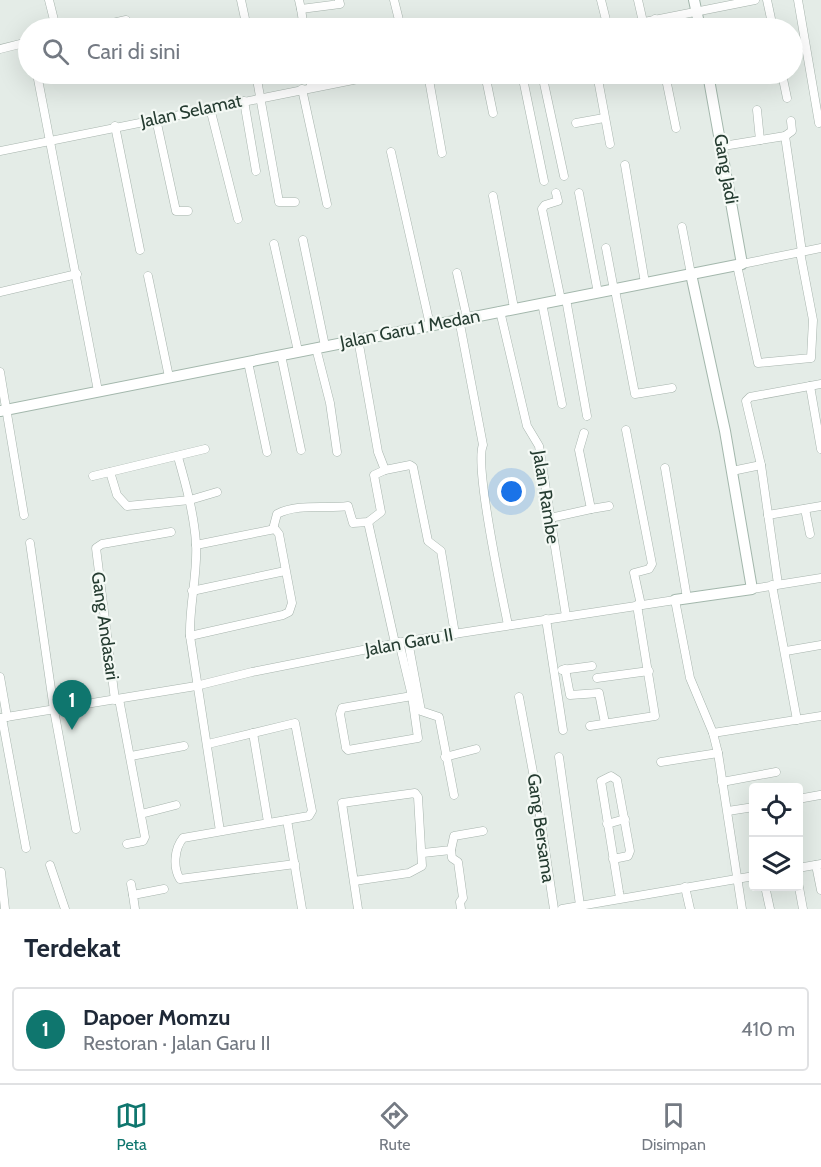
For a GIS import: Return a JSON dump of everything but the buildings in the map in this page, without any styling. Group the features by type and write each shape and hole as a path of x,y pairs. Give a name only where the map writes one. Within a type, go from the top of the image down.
{"street":[{"path":"49,0 54,18"},
{"path":"241,0 245,18"},
{"path":"299,0 303,18"},
{"path":"302,9 340,4 339,0"},
{"path":"394,0 398,18"},
{"path":"601,0 606,18"},
{"path":"638,0 642,18"},
{"path":"658,18 695,6 755,0"},
{"path":"768,0 771,18"},
{"path":"798,0 801,18"},
{"path":"803,29 819,123"},
{"path":"0,48 18,44"},
{"path":"39,84 98,391"},
{"path":"258,84 279,202 295,202"},
{"name":"Jalan Selamat","path":"0,151 51,138 328,84"},
{"path":"430,84 442,153"},
{"path":"487,84 493,113"},
{"path":"524,84 544,181"},
{"path":"544,84 564,176"},
{"path":"599,84 610,144"},
{"path":"667,84 676,128"},
{"name":"Gang Jadi","path":"710,84 723,146 740,265"},
{"path":"784,84 787,98"},
{"path":"302,89 327,204"},
{"path":"244,101 256,171"},
{"path":"210,108 238,219"},
{"path":"757,110 760,140"},
{"path":"576,123 604,118"},
{"path":"156,119 176,211 188,211"},
{"path":"723,146 785,136 792,131 791,121"},
{"path":"115,126 140,250"},
{"path":"740,265 758,363 811,358 813,320 785,136"},
{"path":"391,152 430,325"},
{"path":"625,165 645,283"},
{"path":"556,193 558,201 545,205 542,209 563,299 586,416"},
{"path":"579,193 598,293"},
{"path":"494,196 514,308"},
{"path":"682,227 732,471 752,589"},
{"path":"303,240 337,452"},
{"path":"274,244 298,351"},
{"path":"606,248 636,394 672,388"},
{"name":"Jalan Garu 1 Medan","path":"4,410 821,248"},
{"path":"457,273 483,445 479,452 484,489 508,625"},
{"path":"0,291 77,274"},
{"path":"148,276 169,376"},
{"path":"542,303 562,404"},
{"name":"Jalan Rambe","path":"500,311 527,426 539,446 566,616"},
{"path":"358,339 378,453 385,470"},
{"path":"280,355 301,450"},
{"path":"248,362 267,452"},
{"path":"0,372 4,410 24,515"},
{"path":"797,720 775,585 761,465 746,401 750,397 821,384"},
{"path":"810,386 821,449"},
{"path":"590,726 655,716 634,573 649,569 652,564 626,430"},
{"path":"584,433 579,450 591,509"},
{"path":"93,476 204,449"},
{"path":"178,457 190,500 196,545 190,636 220,831"},
{"path":"273,529 277,514 309,507 325,509 348,506 352,523 368,522 381,512 374,476 385,470 410,465 413,467 428,541 441,551 455,634"},
{"path":"732,471 761,465"},
{"path":"665,468 687,598"},
{"path":"110,472 117,495 127,506 190,500 217,492"},
{"path":"550,518 609,506"},
{"path":"768,515 821,506"},
{"path":"805,509 810,534"},
{"path":"368,522 421,711 439,717 454,795"},
{"path":"190,636 289,612 292,603 278,532 273,529 196,545"},
{"name":"Gang Andasari","path":"127,844 145,839 117,700 96,548 102,544 171,532"},
{"path":"30,543 54,710 76,829"},
{"path":"192,591 285,571"},
{"name":"Jalan Garu II","path":"3,718 196,686 252,672 400,642 821,578"},
{"path":"675,600 690,678 713,733 718,753 728,811 735,879 742,909"},
{"path":"546,619 563,730"},
{"path":"400,642 412,696 419,736 417,739 348,750 346,748 340,714 342,708 412,696"},
{"path":"786,651 821,645"},
{"path":"554,670 592,666"},
{"path":"565,669 570,695 599,693 605,723"},
{"path":"597,678 648,671"},
{"path":"0,676 3,718 26,848"},
{"name":"Gang Bersama","path":"519,697 529,746 554,909"},
{"path":"713,733 821,716"},
{"path":"208,744 292,723 296,724 312,811 309,816 187,837 179,843 175,868 180,879 295,864"},
{"path":"253,733 268,822"},
{"path":"130,756 184,746"},
{"path":"446,757 476,749"},
{"path":"661,762 718,753"},
{"path":"559,757 580,905"},
{"path":"722,782 777,772"},
{"path":"613,859 628,856 630,851 617,780 611,776 601,781 607,824 613,859 620,897"},
{"path":"354,881 418,869 422,866 418,797 415,793 344,802 341,806 358,909"},
{"path":"803,798 820,795"},
{"path":"141,814 176,805"},
{"path":"728,811 749,808"},
{"path":"607,824 625,819"},
{"path":"287,820 302,909"},
{"path":"461,909 460,902 463,898 458,862 452,858 451,850 454,836 483,831"},
{"path":"423,853 451,850"},
{"path":"50,865 65,909"},
{"path":"803,867 819,865 821,890"},
{"path":"1,872 5,909"},
{"path":"562,909 620,897 749,877"},
{"path":"131,884 135,909"},
{"path":"686,887 690,909"},
{"path":"133,896 164,889"},
{"path":"766,891 770,909"},
{"path":"800,891 803,909"}],"place":[{"name":"Dapoer Momzu","path":"72,730"}]}
